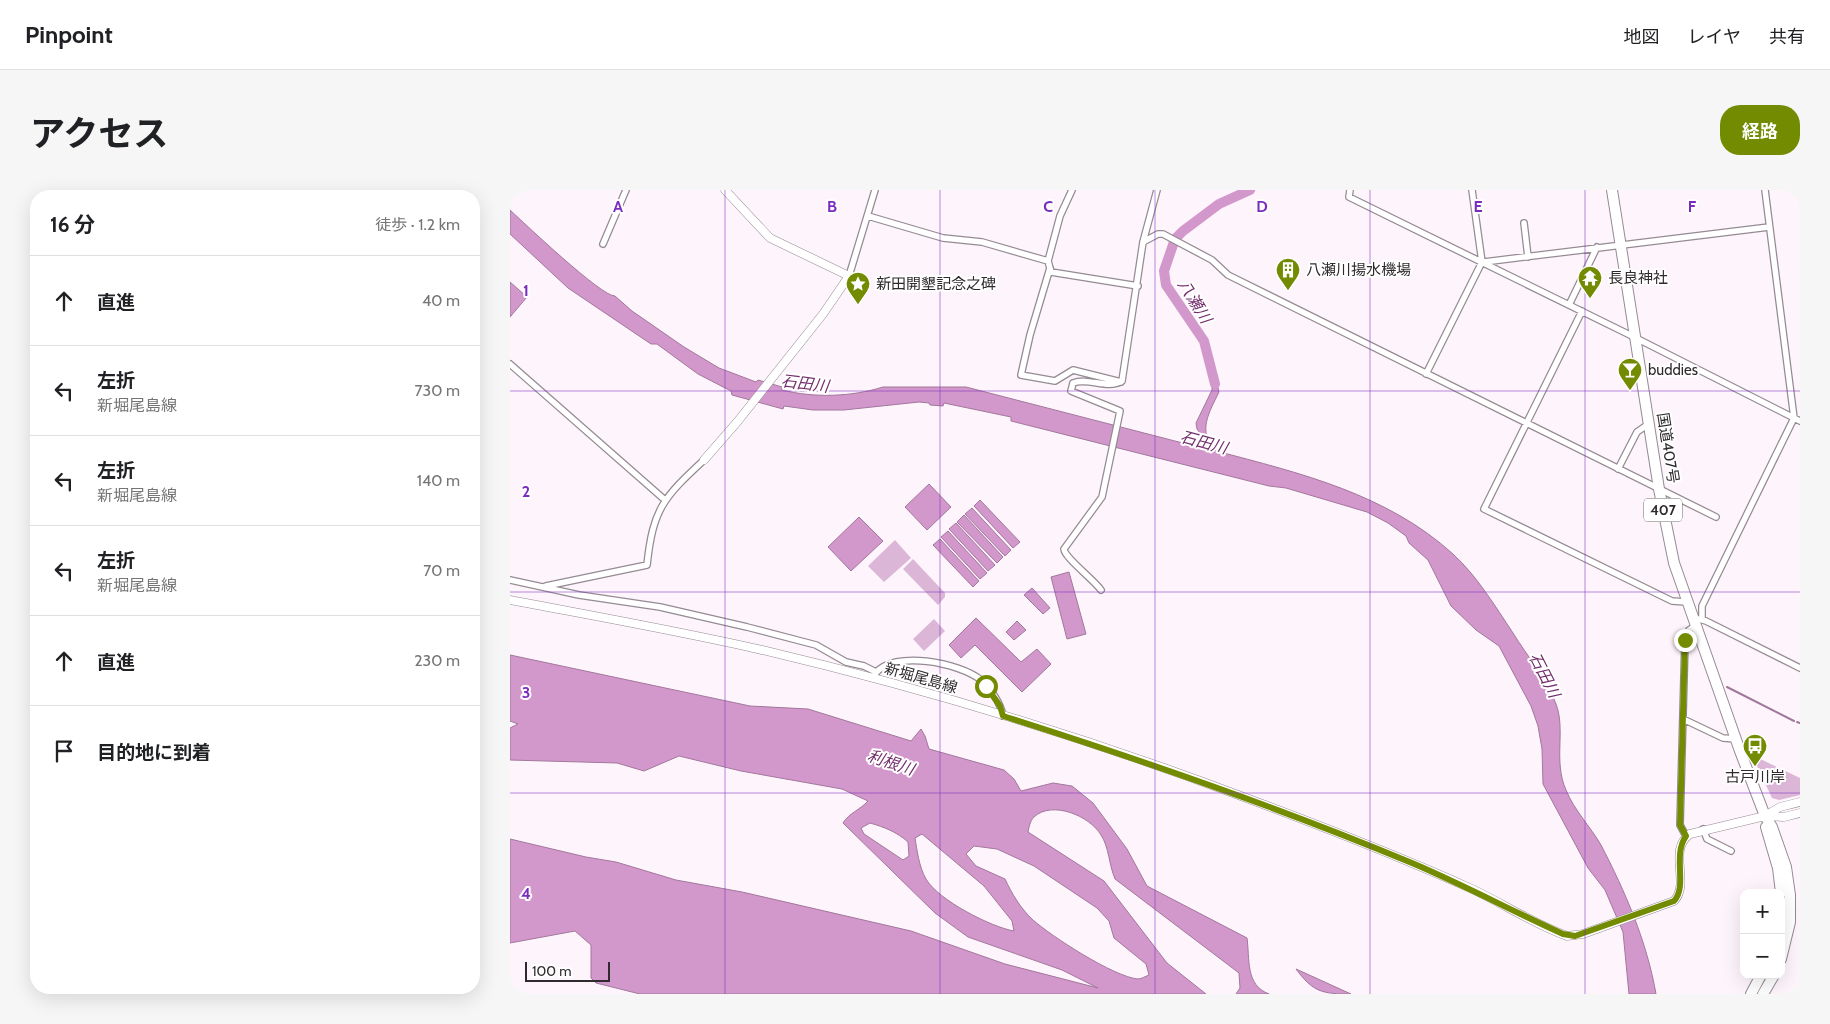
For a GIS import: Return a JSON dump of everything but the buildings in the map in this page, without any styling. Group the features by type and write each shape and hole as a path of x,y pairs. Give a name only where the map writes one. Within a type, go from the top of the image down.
{"highway":[{"name":"国道407号","path":"1612,190 1659,489 1674,563 1686,602 1696,622 1736,739 1765,816 1779,843 1789,885 1790,922 1785,943"},
{"name":"国道407号","path":"1765,816 1766,830 1778,868 1781,889"},
{"path":"1751,994 1759,979"},
{"path":"1763,994 1772,979"}],"main road":[{"path":"704,460 744,414 835,299 850,276 770,238 725,190"},
{"name":"新堀尾島線","path":"510,600 724,642 875,675 1124,754 1249,799 1413,864 1473,890 1563,934 1575,936 1672,902 1679,893 1679,852 1686,836"},
{"path":"1765,816 1780,807 1800,802"},
{"path":"1686,836 1703,829 1765,816 1784,817 1800,813"}],"street":[{"path":"603,244 626,190"},
{"path":"850,276 875,190"},
{"path":"1072,190 1060,216 1048,261 1051,272 1138,286"},
{"path":"1121,382 1124,377 1143,242 1157,190"},
{"path":"1350,190 1349,198 1797,419"},
{"path":"1426,374 1482,262 1472,190"},
{"path":"1686,836 1680,825 1685,640 1689,630 1696,622 1702,606 1797,419 1765,190"},
{"path":"868,216 943,238 982,242 1048,261"},
{"path":"1524,223 1528,257"},
{"path":"1482,262 1769,227"},
{"path":"1143,242 1158,234 1180,242 1212,260 1228,275 1716,517"},
{"path":"1569,305 1597,247"},
{"path":"1050,268 1030,335 1021,375 1055,381 1070,371 1078,370 1121,382"},
{"path":"1582,312 1484,509 1672,602 1686,602"},
{"path":"510,364 665,500"},
{"path":"1101,590 1086,572 1066,555 1064,549 1102,497 1110,452 1120,418 1119,410 1079,396 1071,391 1071,387 1073,383 1080,381 1109,384 1121,382"},
{"path":"1618,469 1637,432 1650,424"},
{"path":"546,586 647,566 654,521 665,500 704,460"},
{"path":"510,580 546,586 579,595 660,607 816,645 846,662 864,666 875,675 904,659 917,659 954,668 981,680 1000,706 1003,716"},
{"path":"1696,622 1800,668"},
{"path":"1683,719 1723,738 1736,739"},
{"path":"1703,829 1707,840 1731,851"}],"shaded area":[{"path":"895,540 911,558 884,582 868,566"},
{"path":"913,559 945,593 945,597 938,605 903,569"},
{"path":"934,619 945,631 924,651 913,639"},
{"path":"1752,755 1800,778 1800,795 1779,800 1772,798"}],"water":[{"path":"510,210 595,285 615,296 632,311 684,347 719,368 756,382 758,380 782,387 782,390 794,393 832,395 858,393 883,387 966,387 1202,448 1204,447 1205,440 1197,429 1196,423 1212,390 1213,368 1219,392 1209,414 1206,429 1210,444 1216,451 1310,477 1371,501 1400,516 1427,533 1453,554 1485,592 1542,677 1556,704 1560,724 1560,768 1562,779 1573,804 1601,845 1627,899 1647,955 1656,994 1629,994 1623,932 1605,890 1588,868 1543,784 1542,749 1538,726 1531,706 1499,646 1476,630 1451,606 1428,560 1409,543 1406,536 1388,523 1367,512 1286,488 1269,486 1011,421 1011,417 944,403 943,406 919,402 844,410 813,410 784,406 783,409 732,395 731,391 698,374 657,344 651,344 568,288 510,234"},
{"path":"510,282 527,297 510,317"},
{"path":"929,484 951,507 927,530 905,507"},
{"path":"980,500 1020,542 1013,548 974,506"},
{"path":"972,508 1011,550 1005,556 965,514"},
{"path":"964,515 1003,557 997,563 957,522"},
{"path":"859,517 883,541 851,571 828,547"},
{"path":"956,523 995,565 988,571 949,529"},
{"path":"948,531 987,573 980,579 941,537"},
{"path":"940,539 979,581 973,587 933,545"},
{"path":"1069,572 1086,634 1067,639 1051,577"},
{"path":"1032,588 1050,608 1043,614 1024,595"},
{"path":"976,618 1021,662 1037,649 1051,664 1022,692 975,645 961,658 949,645"},
{"path":"1017,621 1026,630 1014,640 1006,632"},
{"name":"利根川","path":"510,655 750,706 808,709 911,741 921,729 929,749 1004,770 1014,779 1021,791 1053,783 1072,786 1093,803 1127,849 1147,886 1247,938 1252,978 1261,990 1269,994 1236,994 1240,988 1239,973 1115,879 1106,845 1096,828 1080,816 1060,810 1042,812 1034,817 1028,832 1104,881 1167,963 1206,994 640,994 596,983 591,978 591,945 575,931 510,943 510,839 616,862 676,880 742,892 911,931 1005,964 1098,988 1062,970 968,937 935,913 843,823 868,801 842,789 741,771 679,756 644,771 617,763 510,760 510,728 518,724 510,721","holes":["870,823 890,830 908,842 909,856 903,860 864,834 861,828","922,834 984,886 1012,921 1014,931 979,918 953,904 932,887 922,869 915,838","974,846 997,849 1034,866 1097,908 1109,921 1114,938 1146,964 1149,975 1138,979 1127,977 1099,964 1068,945 1029,916 1017,901 1005,879 976,866 966,854"]},
{"path":"1296,969 1351,994 1319,990 1308,983"}],"waterway":[{"name":"八瀬川","path":"1215,384 1204,341 1166,285 1164,271 1175,239 1183,231 1219,204 1250,190"},
{"path":"1727,687 1794,721"}],"place":[{"name":"八瀬川揚水機場","path":"1288,291"},
{"name":"長良神社","path":"1590,299"},
{"name":"新田開墾記念之碑","path":"858,305"},
{"name":"buddies","path":"1630,391"},
{"name":"古戸川岸","path":"1755,767"}],"route":[{"path":"986,686 1000,706 1003,716 1180,773 1351,838 1473,890 1553,930 1567,936 1575,936 1674,901 1679,893 1679,852 1686,836 1680,825 1685,640"}],"water label":[{"name":"石田川","path":"805,383"},
{"name":"石田川","path":"1204,442"},
{"name":"石田川","path":"1545,675"}]}
